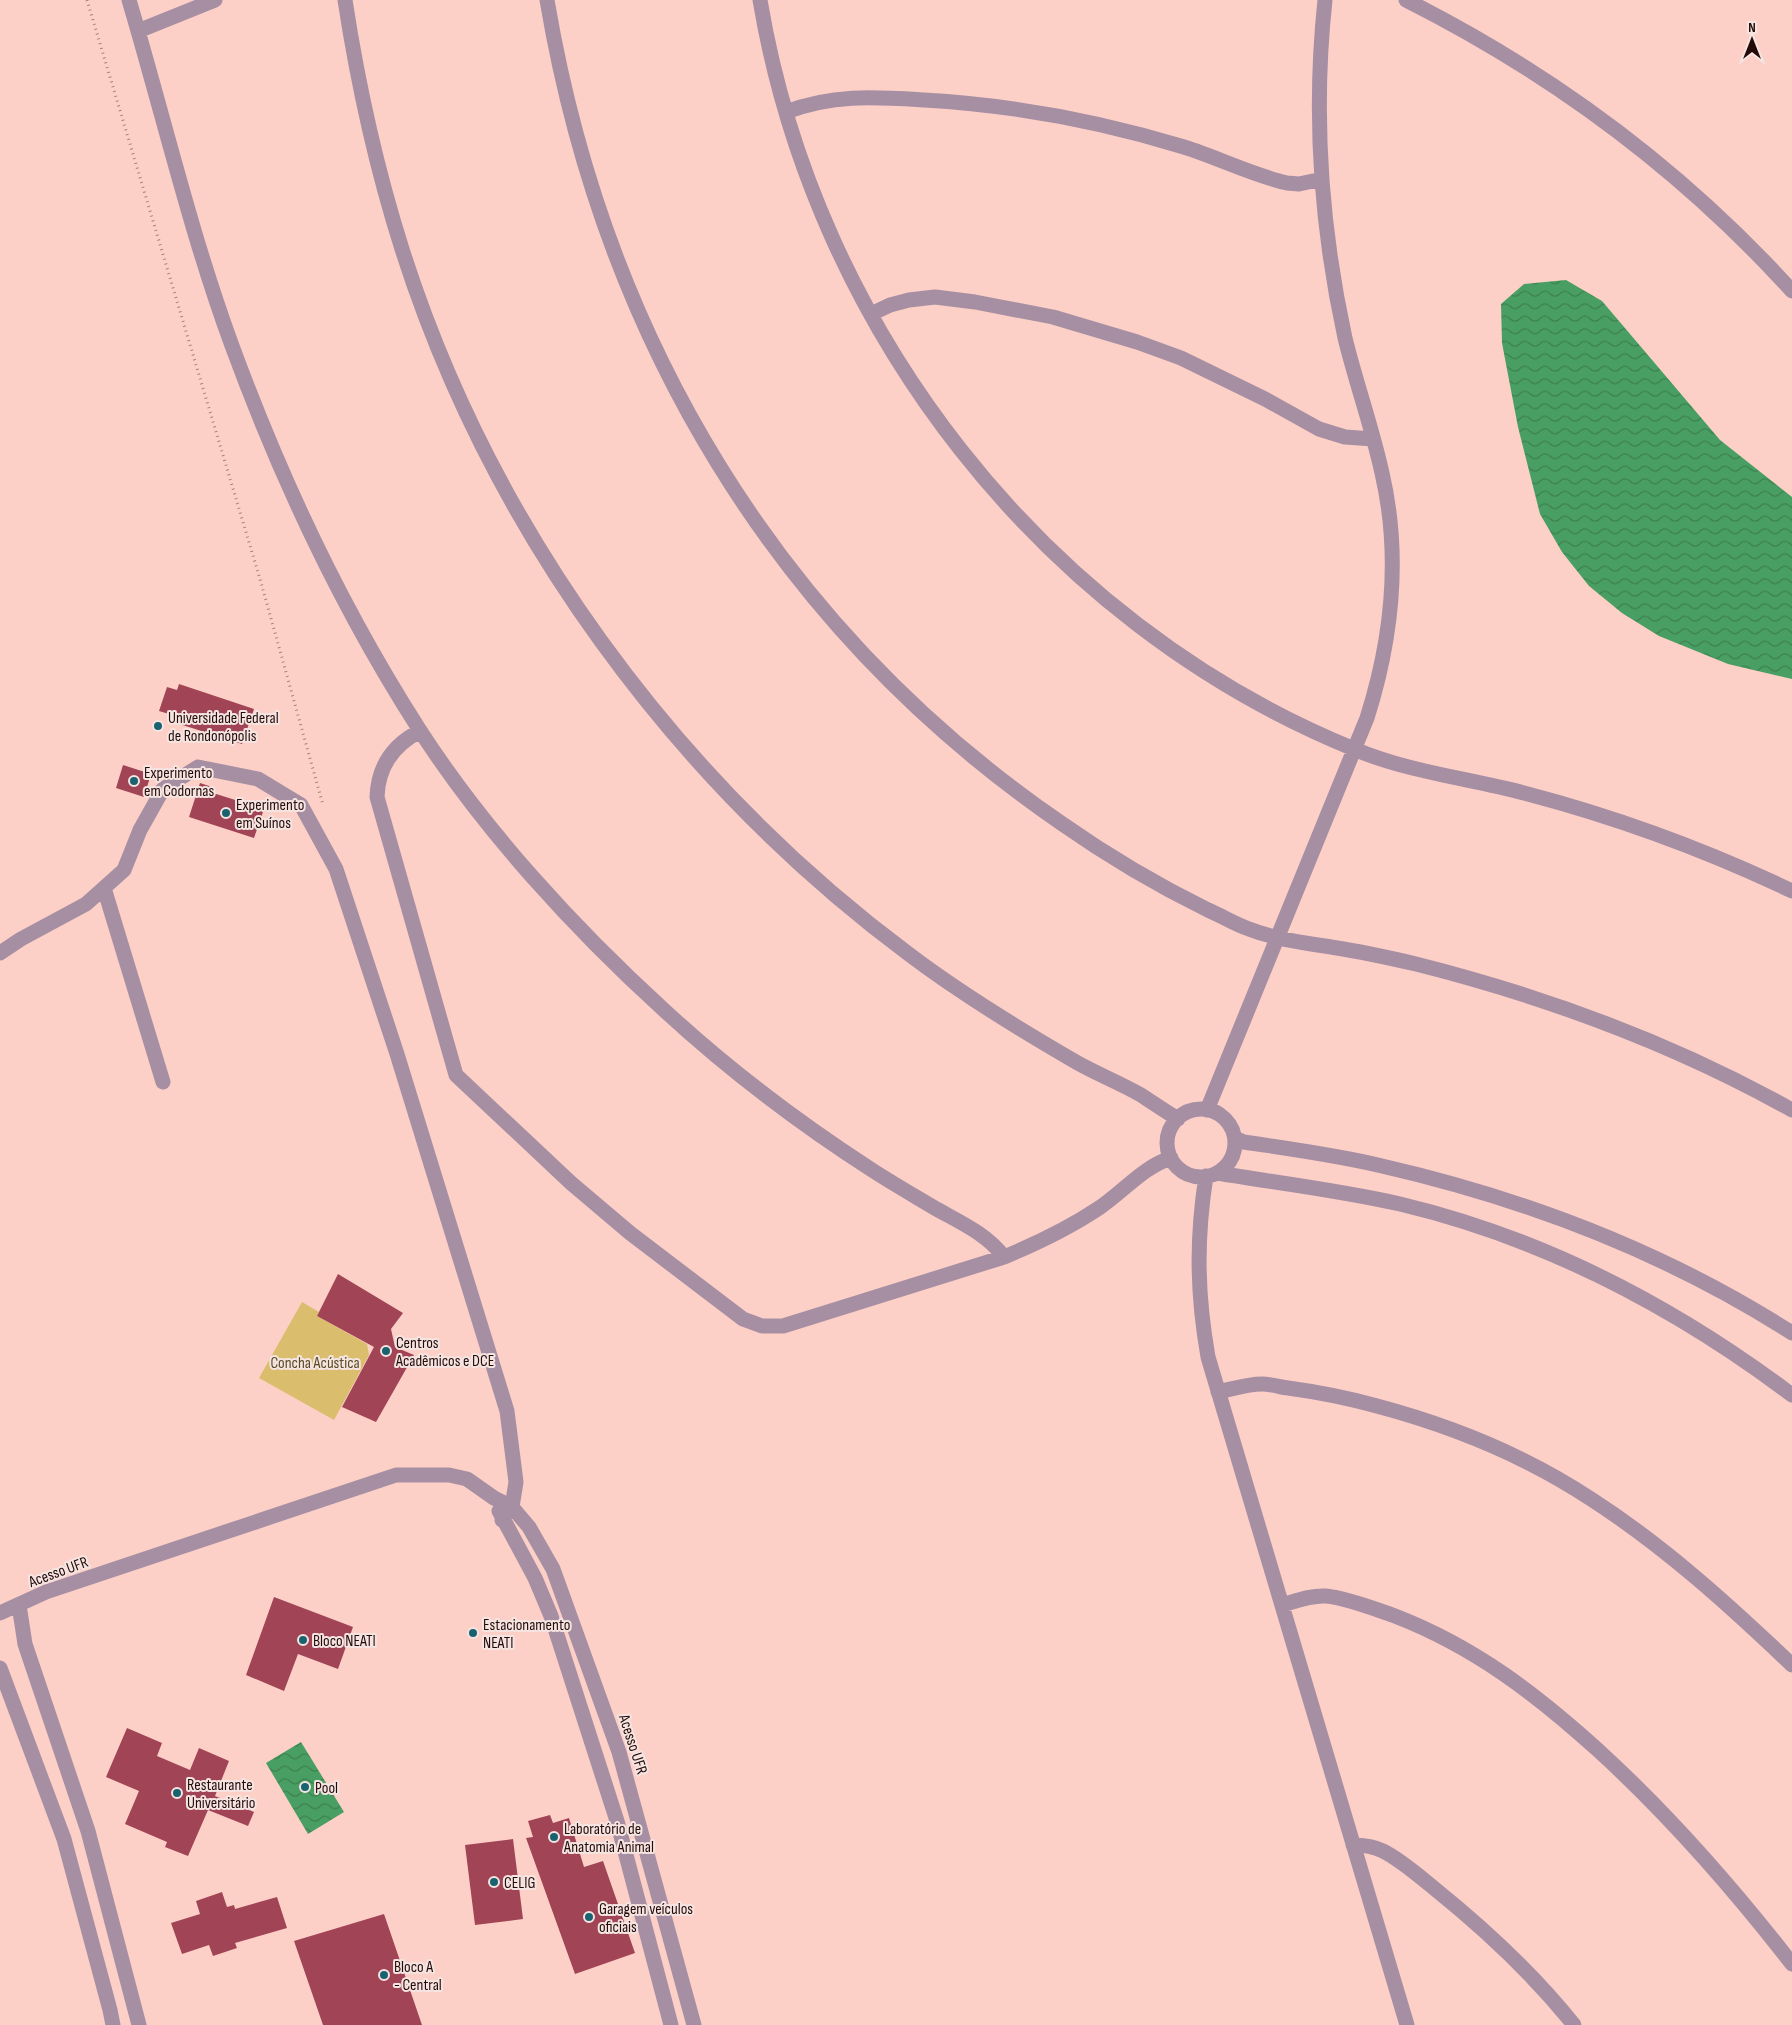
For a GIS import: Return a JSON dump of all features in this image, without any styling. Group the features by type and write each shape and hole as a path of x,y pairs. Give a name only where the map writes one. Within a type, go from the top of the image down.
{"street":[{"path":"129,0 205,267 230,342 258,415 324,559 381,666 420,731 456,782 535,879 583,932 666,1012 765,1094 810,1128 872,1170 985,1236 994,1243 1004,1257"},
{"path":"138,31 215,0"},
{"path":"345,0 366,120 383,186 403,251 448,370 480,440 516,508 577,607 622,670 664,723 709,774 791,855 856,913 909,955 973,999 1080,1064 1141,1095 1178,1119"},
{"path":"547,0 566,93 581,152 614,253 644,327 671,383 724,475 769,541 847,637 929,719 982,765 1032,803 1083,838 1136,871 1247,928 1277,938 1408,962 1537,998 1600,1020 1661,1046 1718,1072 1792,1110"},
{"path":"760,0 774,69 798,156 824,222 850,276 915,387 965,457 1038,539 1078,576 1163,645 1209,675 1264,707 1355,750 1408,768 1522,792 1633,826 1705,852 1792,891"},
{"path":"1207,1110 1355,750 1375,694 1385,652 1392,580 1388,509 1382,474 1358,389 1342,321 1328,233 1322,179 1320,71 1325,0"},
{"path":"1406,0 1484,42 1533,72 1620,134 1679,181 1727,225 1792,291"},
{"path":"786,112 822,100 852,98 938,100 994,106 1090,122 1137,134 1184,147 1287,183 1299,184 1322,179"},
{"path":"871,314 890,305 909,300 935,297 975,302 1053,317 1137,342 1181,358 1266,399 1319,429 1345,437 1373,439"},
{"path":"420,731 398,745 389,755 379,776 377,797 456,1075 556,1170 630,1233 743,1319 762,1326 783,1326 1004,1257 1038,1243 1070,1226 1100,1207 1155,1163 1171,1158"},
{"path":"0,954 21,939 86,904 124,870 140,830 163,789 198,767 258,779 301,805 336,869 397,1054 507,1412 516,1482 512,1507 502,1520"},
{"path":"104,888 163,1082"},
{"path":"1407,2025 1208,1357 1198,1285 1198,1248 1201,1212 1212,1175 1225,1167 1232,1159 1235,1149 1235,1138 1232,1128 1226,1119 1217,1113 1207,1110 1196,1110 1186,1113 1171,1128 1168,1148 1171,1158 1177,1167 1186,1173 1196,1176 1212,1175 1296,1184 1349,1193 1401,1204 1504,1236 1553,1255 1657,1306 1714,1340 1792,1395"},
{"path":"1235,1138 1244,1142 1381,1166 1445,1181 1508,1200 1570,1222 1676,1268 1727,1294 1792,1332"},
{"path":"1218,1392 1262,1384 1362,1401 1458,1431 1504,1451 1548,1473 1630,1525 1686,1569 1792,1665"},
{"name":"Acesso UFR","path":"139,2025 88,1831 26,1644 6,1608 46,1592 396,1475 449,1475 467,1479 494,1498 512,1507 529,1527 553,1569 619,1752 694,2025"},
{"path":"494,1498 502,1520 535,1578 551,1616 617,1821 671,2025"},
{"path":"535,1578 553,1569"},
{"path":"1282,1605 1309,1597 1326,1596 1386,1613 1442,1636 1470,1651 1520,1684 1609,1760 1672,1822 1718,1872 1792,1964"},
{"path":"0,1668 64,1839 113,2025"},
{"path":"1353,1844 1383,1851 1466,1914 1534,1979 1574,2025"},
{"path":"639,1904 659,1894"}],"path":[{"path":"87,0 260,579 323,806"}],"green space":[{"name":"Concha Acústica","path":"302,1302 319,1312 317,1316 367,1344 369,1355 334,1420 259,1378"}],"water":[{"path":"1566,280 1602,301 1720,440 1792,497 1792,679 1728,664 1659,636 1622,613 1589,586 1562,552 1540,514 1518,427 1502,343 1501,304 1524,284"},
{"name":"Pool","path":"301,1742 344,1812 308,1834 266,1763"}],"building":[{"path":"179,684 254,709 242,744 167,720 169,714 159,711 167,687 177,690"},
{"name":"Experimento em Codornas","path":"123,765 151,774 144,797 116,788"},
{"name":"Experimento em Suínos","path":"200,783 215,788 213,793 264,809 254,838 189,817"},
{"name":"Centros Acadêmicos e DCE","path":"338,1274 403,1313 391,1329 395,1347 414,1355 376,1422 342,1407 374,1347 317,1316"},
{"name":"Bloco NEATI","path":"274,1597 353,1627 338,1669 298,1654 284,1691 246,1675"},
{"name":"Restaurante Universitário","path":"127,1728 162,1743 157,1756 190,1770 199,1748 229,1761 215,1796 254,1812 248,1826 208,1810 188,1856 165,1847 167,1842 125,1824 139,1791 106,1777"},
{"name":"Garagem veículos oficiais","path":"550,1815 553,1823 569,1818 584,1867 603,1861 635,1953 575,1974 526,1838 533,1837 528,1821"},
{"name":"CELIG","path":"513,1839 523,1919 475,1925 465,1845"},
{"path":"222,1892 227,1907 234,1905 235,1909 277,1897 287,1928 235,1943 237,1948 213,1956 209,1945 182,1954 171,1923 200,1914 196,1901"},
{"path":"384,1914 422,2025 323,2025 294,1941"}],"place":[{"name":"Universidade Federal de Rondonópolis","path":"158,726"},
{"name":"Experimento em Codornas","path":"134,781"},
{"name":"Experimento em Suínos","path":"226,813"},
{"name":"Centros Acadêmicos e DCE","path":"386,1351"},
{"name":"Estacionamento NEATI","path":"473,1633"},
{"name":"Bloco NEATI","path":"303,1640"},
{"name":"Pool","path":"305,1787"},
{"name":"Restaurante Universitário","path":"177,1793"},
{"name":"Laboratório de Anatomia Animal","path":"554,1837"},
{"name":"CELIG","path":"494,1882"},
{"name":"Garagem veículos oficiais","path":"589,1917"},
{"name":"Bloco A - Central","path":"384,1975"}]}
